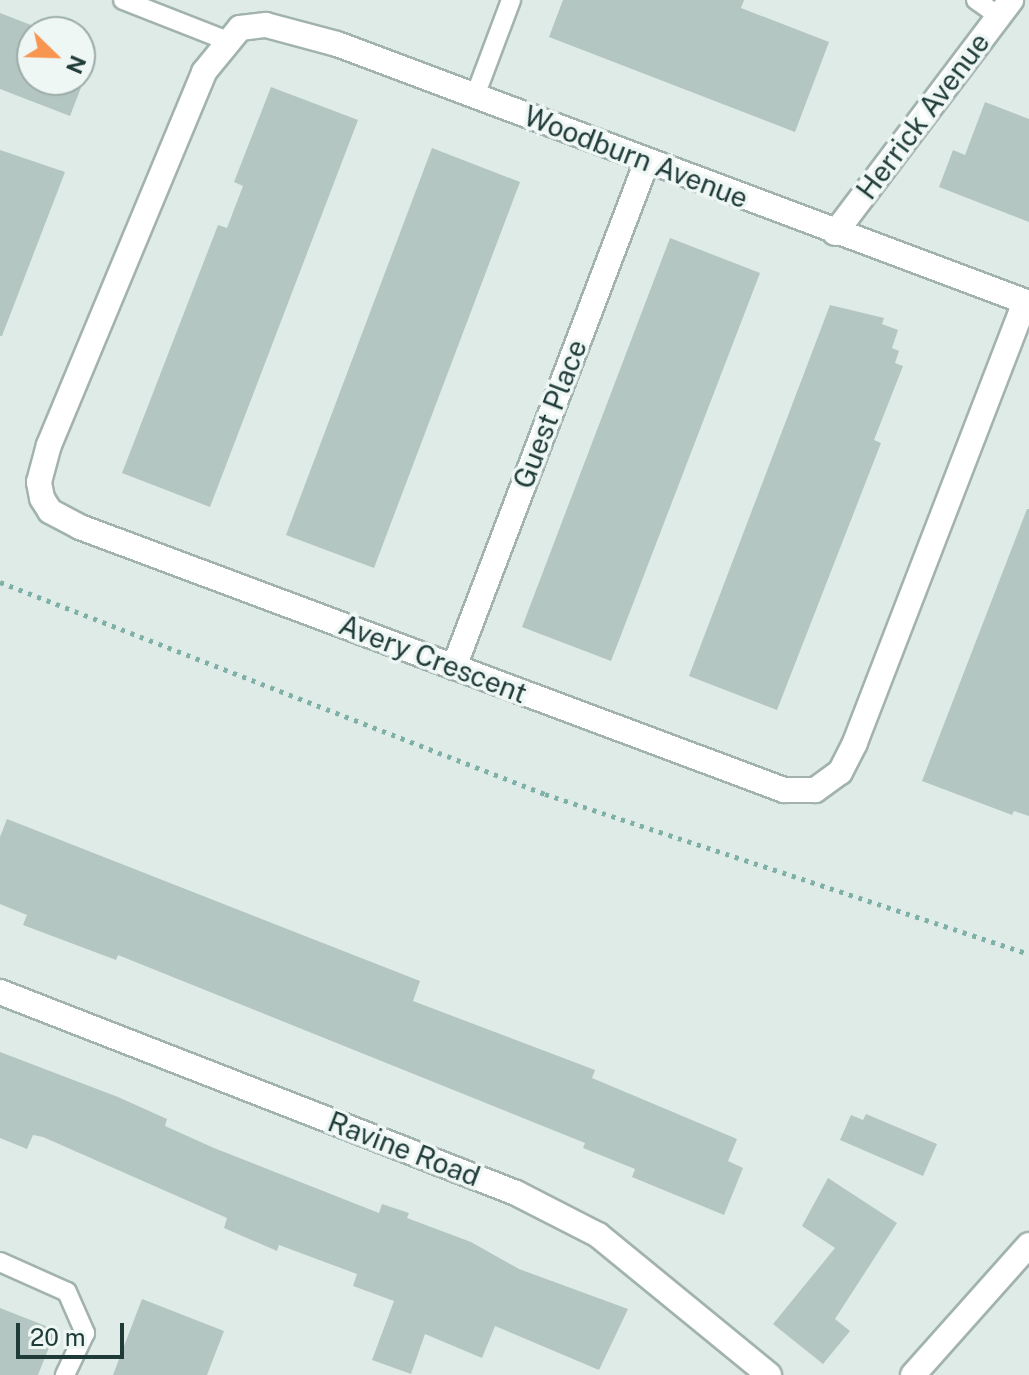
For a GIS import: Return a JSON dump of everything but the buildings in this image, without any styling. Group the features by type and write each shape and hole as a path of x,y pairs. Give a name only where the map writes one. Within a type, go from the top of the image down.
{"street":[{"name":"Herrick Avenue","path":"835,233 1005,8"},
{"name":"Woodburn Avenue","path":"232,34 266,25 337,44 835,233 1027,302"},
{"name":"Avery Crescent","path":"232,34 204,72 49,445 39,482 42,498 64,521 784,790 815,790 829,783 855,743 1027,302"},
{"name":"Guest Place","path":"454,667 647,161"},
{"name":"Ravine Road","path":"0,992 530,1200 598,1235 769,1375"},
{"path":"913,1375 1029,1245"}],"lane":[{"path":"123,0 232,34"},
{"path":"475,96 511,0"},
{"path":"976,0 1005,8"},
{"path":"0,1262 67,1292 85,1333 65,1375"}],"path":[{"path":"0,582 545,794 1029,954"}]}
